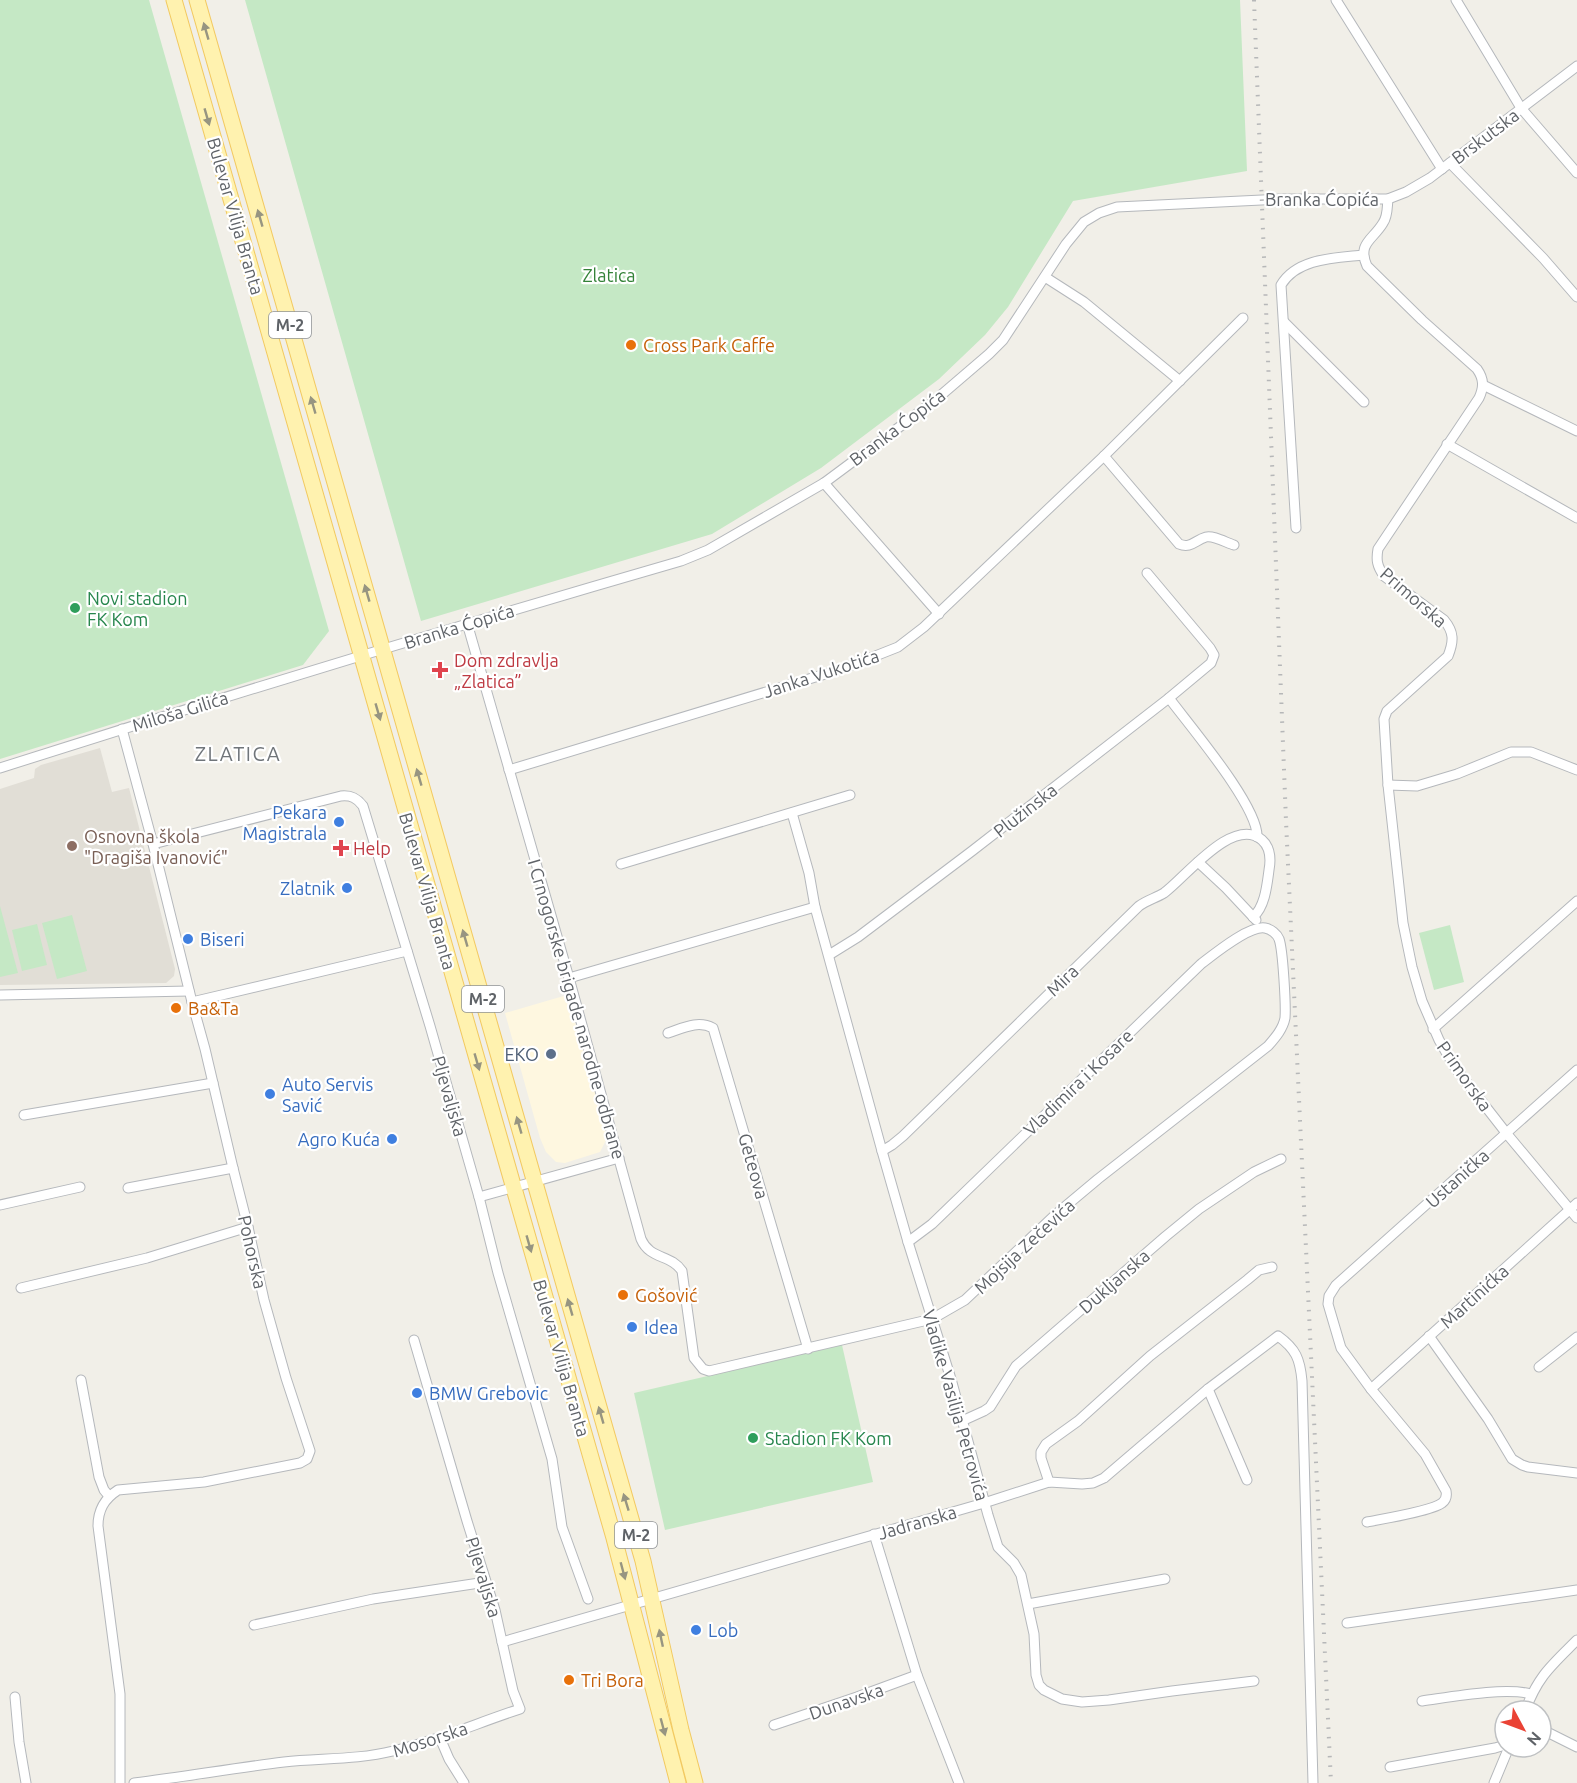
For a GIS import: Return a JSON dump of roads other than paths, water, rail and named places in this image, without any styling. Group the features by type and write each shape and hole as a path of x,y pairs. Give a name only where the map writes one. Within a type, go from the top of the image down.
{"main road":[{"name":"Bulevar Vilija Branta","path":"174,0 632,1605 678,1783"},
{"name":"Bulevar Vilija Branta","path":"197,0 643,1561 695,1783"}],"street":[{"path":"1336,0 1446,166 1543,258 1577,297"},
{"path":"1456,0 1521,108 1577,173"},
{"name":"Brskutska","path":"1388,199 1406,192 1446,166 1577,66"},
{"name":"Branka Ćopića","path":"362,656 681,561 708,550 824,483 933,402 989,354 1003,340 1066,244 1084,222 1099,213 1117,207 1281,199 1388,199"},
{"path":"1388,199 1383,224 1365,245 1363,255 1366,266 1477,369 1482,376 1483,385 1577,431"},
{"path":"1296,528 1281,285 1292,272 1308,263 1363,255"},
{"path":"1045,277 1084,302 1180,381"},
{"name":"Janka Vukotića","path":"509,770 845,668 898,646 939,614 1104,456 1243,318"},
{"path":"1284,322 1364,402"},
{"name":"Primorska","path":"1483,385 1479,398 1378,549 1377,567 1384,576 1444,620 1451,628 1452,638 1448,656 1385,715 1388,785 1407,947 1417,986 1433,1029 1454,1066 1507,1134 1573,1206 1577,1218"},
{"path":"1447,444 1577,519"},
{"path":"1104,456 1179,544 1191,545 1205,537 1210,537 1234,545"},
{"path":"824,483 939,614"},
{"name":"Plužinska","path":"829,955 896,909 1207,667 1214,657 1210,648 1147,573"},
{"name":"I Crnogorske brigade narodne odbrane","path":"467,623 644,1245 650,1252 676,1263 682,1271 694,1358 703,1370 709,1371"},
{"name":"Miloša Gilića","path":"0,768 362,656"},
{"path":"1169,698 1248,805 1256,824 1257,837 1268,848 1270,861 1262,901 1257,914 1253,917"},
{"name":"Pohorska","path":"109,1496 118,1490 227,1478 300,1463 308,1457 310,1448 286,1378 264,1300 213,1083 122,729"},
{"path":"1388,785 1417,786 1457,774 1511,752 1531,752 1577,770"},
{"path":"621,864 850,795"},
{"name":"Pljevaljska","path":"153,844 341,796 352,796 358,800 366,815 479,1197 498,1273 552,1459 562,1527 588,1599"},
{"name":"Vladike Vasilija Petrovića","path":"792,813 809,873 815,907 882,1151 984,1503 998,1547 1014,1563 1021,1575 1034,1634 1037,1680 1044,1690 1062,1699 1082,1702 1254,1681"},
{"name":"Mira","path":"882,1151 903,1136 1139,906 1164,893 1198,862 1227,840 1245,834 1257,837"},
{"path":"1198,862 1253,917 1257,929"},
{"path":"1433,1029 1577,901"},
{"path":"569,978 815,907"},
{"name":"Mojsija Zečevića","path":"709,1371 932,1319 965,1300 1098,1179 1262,1053 1276,1037 1284,1021 1278,938 1272,931 1257,929"},
{"name":"Vladimira i Kosare","path":"908,1242 932,1224 1181,981 1219,950 1257,929"},
{"path":"192,1002 407,951"},
{"path":"0,995 189,991"},
{"name":"Geteova","path":"668,1033 695,1024 705,1024 713,1028 808,1349"},
{"name":"Ustanička","path":"1371,1389 1339,1344 1328,1304 1329,1296 1336,1285 1577,1070"},
{"path":"24,1115 213,1083"},
{"path":"479,1197 619,1158"},
{"name":"Dukljanska","path":"962,1421 990,1407 1016,1366 1199,1209 1254,1172 1281,1159"},
{"path":"128,1188 233,1168"},
{"path":"0,1204 80,1187"},
{"name":"Martinićka","path":"1371,1389 1573,1206"},
{"path":"21,1288 147,1258 248,1227"},
{"path":"1049,1482 1041,1458 1041,1452 1046,1444 1078,1421 1149,1356 1259,1270 1272,1267"},
{"name":"Jadranska","path":"632,1605 1049,1482 1093,1483 1104,1478 1208,1389 1278,1336 1294,1350 1300,1364 1302,1381 1313,1783"},
{"path":"1429,1336 1488,1419 1512,1459 1528,1467 1577,1473"},
{"path":"1539,1367 1577,1337"},
{"name":"Pljevaljska","path":"414,1340 495,1610 502,1641"},
{"path":"81,1380 99,1477 109,1496 100,1509 98,1526 120,1694 120,1783"},
{"path":"1208,1389 1247,1480"},
{"path":"1367,1522 1432,1508 1443,1502 1447,1494 1445,1486 1425,1454 1371,1389"},
{"path":"874,1534 917,1674 959,1783"},
{"path":"1028,1604 1165,1579"},
{"path":"254,1624 373,1599 486,1582"},
{"path":"1347,1623 1577,1590"},
{"path":"502,1641 632,1605"},
{"path":"1529,1699 1544,1672 1577,1640"},
{"name":"Mosorska","path":"134,1783 286,1762 369,1756 440,1738 520,1709 513,1691 502,1641"},
{"name":"Dunavska","path":"774,1725 917,1674"},
{"path":"1422,1701 1494,1693 1531,1694"},
{"path":"15,1697 26,1783"},
{"path":"1553,1735 1577,1747"},
{"path":"440,1738 449,1759 464,1783"},
{"path":"1390,1767 1493,1748"},
{"path":"1494,1783 1504,1759"}],"railway":[{"path":"1254,0 1286,821 1331,1783"}],"place":[{"name":"Cross Park Caffe","path":"631,345"},
{"name":"Novi stadion FK Kom","path":"75,608"},
{"name":"Dom zdravlja „Zlatica”","path":"440,670"},
{"name":"Pekara Magistrala","path":"339,822"},
{"name":"Osnovna škola \"Dragiša Ivanović\"","path":"72,846"},
{"name":"Help","path":"341,848"},
{"name":"Zlatnik","path":"347,888"},
{"name":"Biseri","path":"188,939"},
{"name":"Ba&Ta","path":"176,1008"},
{"name":"EKO","path":"551,1054"},
{"name":"Auto Servis Savić","path":"270,1094"},
{"name":"Agro Kuća","path":"392,1139"},
{"name":"Gošović","path":"623,1295"},
{"name":"Idea","path":"632,1327"},
{"name":"BMW Grebovic","path":"417,1393"},
{"name":"Stadion FK Kom","path":"753,1438"},
{"name":"Lob","path":"696,1630"},
{"name":"Tri Bora","path":"569,1680"}],"district":[{"name":"ZLATICA","path":"238,753"}],"park label":[{"name":"Zlatica","path":"609,275"}]}
